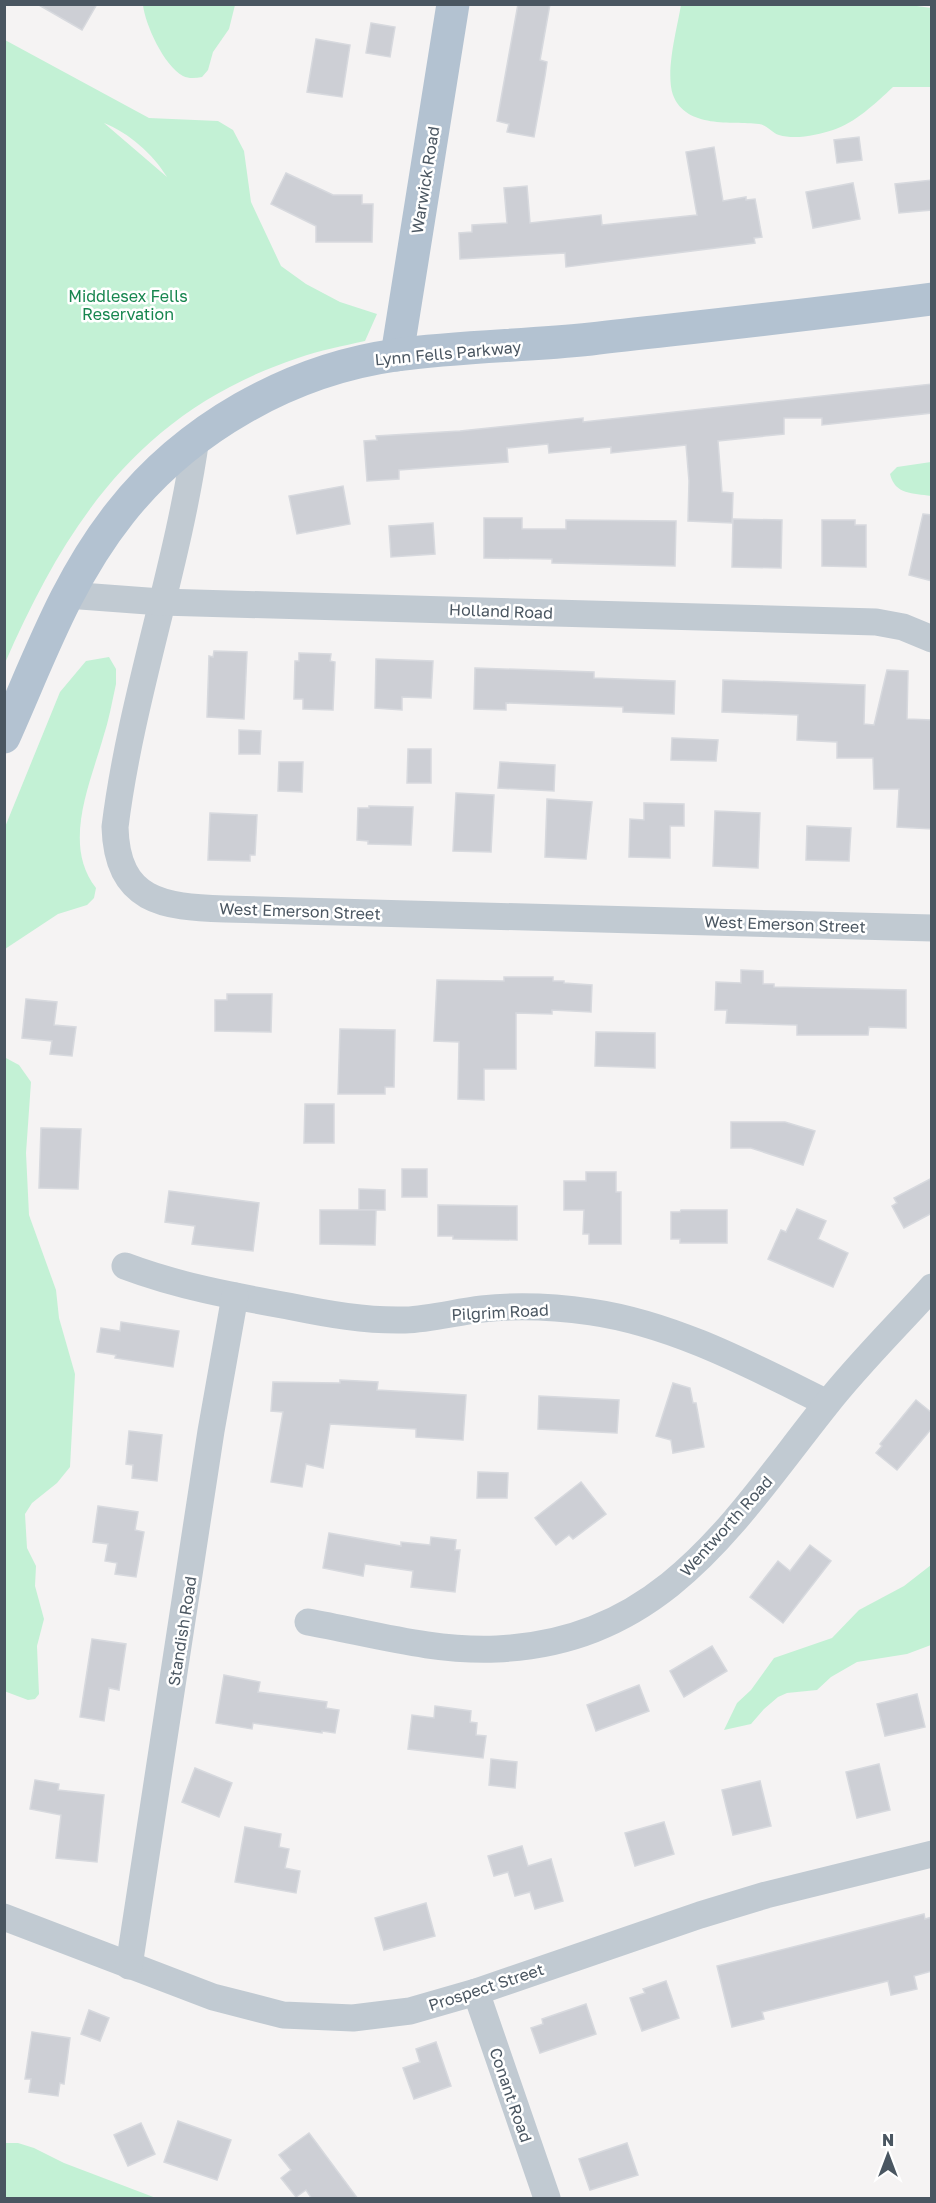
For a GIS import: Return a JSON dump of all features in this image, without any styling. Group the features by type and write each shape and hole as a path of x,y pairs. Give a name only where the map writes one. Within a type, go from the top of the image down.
{"main road":[{"name":"Warwick Road","path":"397,355 453,4"},
{"name":"Lynn Fells Parkway","path":"4,737 39,651 67,595 91,554 120,513 196,438 234,412 292,384 355,364 397,355 528,345 791,317 932,299"}],"street":[{"name":"West Emerson Street","path":"196,438 190,484 161,602 115,827 117,851 127,877 150,899 191,908 932,928"},
{"name":"Holland Road","path":"67,595 161,602 876,622 903,627 932,639"},
{"name":"Pilgrim Road","path":"125,1266 173,1282 235,1296 321,1312 378,1319 414,1319 506,1308 591,1312 642,1324 714,1349 827,1403"},
{"name":"Wentworth Road","path":"308,1622 438,1646 474,1649 536,1644 573,1636 603,1625 654,1598 701,1558 766,1484 827,1403 932,1287"},
{"name":"Standish Road","path":"129,1966 211,1431 235,1296"},
{"name":"Prospect Street","path":"4,1917 213,1997 265,2012 301,2017 372,2017 410,2011 476,1992 700,1915 766,1895 932,1854"},
{"name":"Conant Road","path":"476,1992 547,2199"}],"green space":[{"path":"143,5 235,5 229,29 213,52 208,70 202,77 183,76 169,63 152,33"},
{"path":"681,5 910,5 931,8 931,87 893,87 857,118 841,127 799,137 779,135 759,124 699,118 679,106 673,95 671,63"},
{"name":"Middlesex Fells Reservation","path":"5,40 149,118 218,121 233,130 244,151 251,202 281,266 306,284 340,302 377,314 365,341 306,355 243,380 195,407 153,439 117,476 84,517 55,562 5,663","holes":["104,123 140,145 167,177"]},
{"path":"931,462 931,496 906,492 892,481 890,474 897,467"},
{"path":"109,657 116,669 116,684 107,724 86,794 80,834 81,853 86,871 96,888 94,898 87,905 58,914 5,949 5,827 60,692 86,661"},
{"path":"4,1057 19,1065 31,1082 26,1153 29,1215 56,1290 59,1318 75,1374 70,1467 57,1483 32,1503 25,1514 27,1548 36,1566 35,1586 44,1619 37,1646 39,1694 35,1699 28,1700 4,1691"},
{"path":"931,1565 931,1645 907,1654 857,1662 831,1677 817,1690 787,1693 778,1697 751,1724 724,1730 737,1703 751,1690 774,1658 832,1638 859,1610 904,1586"},
{"path":"4,2143 18,2143 34,2148 64,2163 156,2198 5,2198"}],"building":[{"path":"37,4 97,4 82,30"},
{"path":"518,4 550,4 540,60 547,62 534,137 507,132 509,124 497,121"},
{"path":"371,23 395,27 390,57 366,53"},
{"path":"316,39 350,45 342,97 307,92"},
{"path":"859,137 862,160 837,163 834,140"},
{"path":"714,147 723,201 746,197 746,200 755,199 762,237 754,238 755,243 566,267 565,253 460,259 459,233 472,232 472,225 507,223 504,188 527,186 530,223 601,215 602,225 697,215 686,152"},
{"path":"286,173 333,195 362,195 362,204 373,204 372,242 316,242 316,226 271,204"},
{"path":"932,180 932,210 899,213 895,184"},
{"path":"853,183 860,219 813,228 806,192"},
{"path":"932,384 932,413 822,425 822,418 784,418 784,434 718,441 722,492 733,493 732,523 688,521 689,481 686,445 611,453 611,447 549,453 548,444 507,448 508,462 399,470 399,479 367,481 364,441 377,440 376,436 460,431 583,418 583,422"},
{"path":"343,486 350,524 297,534 289,496"},
{"path":"923,514 932,515 932,581 909,575"},
{"path":"484,518 522,518 522,529 566,529 566,520 676,521 675,566 552,563 552,559 484,558"},
{"path":"733,519 782,520 781,568 732,567"},
{"path":"822,520 855,520 855,525 866,525 866,567 822,566"},
{"path":"433,523 435,554 391,557 389,526"},
{"path":"214,651 247,652 244,719 207,717 209,656 213,657"},
{"path":"299,653 331,654 330,661 335,662 333,710 303,709 303,699 294,699 295,661 299,661"},
{"path":"376,659 433,661 431,698 402,697 402,710 375,708"},
{"path":"475,668 594,672 594,678 675,681 674,714 623,712 623,707 506,703 506,710 474,709"},
{"path":"887,670 908,671 907,719 932,720 932,829 897,827 899,789 874,789 873,758 837,758 837,742 797,740 798,715 722,712 723,680 865,685 864,724 874,725"},
{"path":"239,730 261,731 260,754 239,754"},
{"path":"672,738 718,740 716,761 671,760"},
{"path":"408,749 431,749 431,783 407,783"},
{"path":"279,762 303,762 302,792 278,791"},
{"path":"500,762 555,765 554,791 498,788"},
{"path":"456,793 494,795 491,852 453,851"},
{"path":"547,799 592,802 586,859 545,857"},
{"path":"644,803 684,804 684,826 670,826 670,858 629,857 630,819 644,820"},
{"path":"369,806 413,807 411,845 368,844 368,841 357,840 358,808 369,808"},
{"path":"715,811 760,813 758,868 713,866"},
{"path":"210,813 257,815 255,855 250,855 250,861 208,860"},
{"path":"807,826 851,828 849,861 806,860"},
{"path":"741,970 763,971 763,984 774,984 774,987 906,990 906,1028 869,1027 868,1035 797,1035 797,1025 726,1023 727,1010 715,1010 716,982 741,983"},
{"path":"504,977 553,977 553,981 592,985 591,1012 552,1010 552,1014 516,1013 516,1069 484,1069 484,1100 458,1099 459,1042 434,1041 437,980 504,981"},
{"path":"227,994 272,994 271,1032 215,1031 215,1000 227,1000"},
{"path":"26,999 57,1002 54,1025 76,1027 72,1056 50,1054 52,1041 22,1038"},
{"path":"340,1029 395,1030 394,1087 385,1087 385,1094 338,1094"},
{"path":"596,1032 655,1033 655,1068 595,1066"},
{"path":"305,1104 334,1104 334,1143 304,1143"},
{"path":"731,1122 785,1122 815,1131 803,1165 751,1148 731,1148"},
{"path":"41,1128 81,1129 78,1189 39,1188"},
{"path":"402,1169 427,1169 427,1197 402,1197"},
{"path":"586,1172 616,1172 616,1192 621,1192 621,1244 589,1244 589,1234 583,1234 584,1210 564,1210 564,1181 586,1181"},
{"path":"932,1178 932,1213 904,1228 892,1206 897,1203 894,1198"},
{"path":"359,1189 385,1190 385,1210 359,1210"},
{"path":"169,1191 259,1203 253,1251 192,1244 195,1226 165,1222"},
{"path":"438,1205 517,1206 517,1240 453,1239 453,1236 438,1236"},
{"path":"797,1209 826,1221 818,1239 848,1253 833,1287 768,1259 781,1230 786,1232"},
{"path":"320,1210 376,1210 375,1245 320,1244"},
{"path":"727,1210 727,1243 680,1243 680,1239 671,1239 671,1212"},
{"path":"121,1322 179,1331 173,1367 115,1358 116,1355 97,1352 101,1328 120,1331"},
{"path":"340,1380 378,1382 377,1390 466,1395 463,1440 416,1437 416,1429 330,1424 323,1468 306,1464 302,1487 271,1482 283,1412 271,1411 273,1382 340,1383"},
{"path":"673,1383 690,1388 693,1403 696,1403 704,1447 673,1453 671,1440 656,1436"},
{"path":"539,1396 619,1400 617,1433 538,1429"},
{"path":"916,1400 932,1413 932,1428 897,1470 876,1453 882,1446 880,1444"},
{"path":"129,1431 162,1435 157,1481 132,1478 133,1465 126,1464"},
{"path":"478,1472 508,1473 507,1498 477,1498"},
{"path":"581,1482 606,1514 573,1539 569,1535 556,1545 535,1518"},
{"path":"98,1506 138,1512 135,1530 144,1532 136,1577 115,1574 117,1563 105,1561 108,1544 93,1542"},
{"path":"329,1533 401,1546 401,1542 430,1545 431,1537 456,1540 455,1550 460,1550 455,1592 411,1587 413,1571 365,1564 363,1576 323,1568"},
{"path":"810,1545 831,1561 783,1623 750,1597 778,1561 790,1571"},
{"path":"92,1639 126,1644 119,1690 109,1688 104,1721 80,1717"},
{"path":"712,1646 727,1671 684,1697 670,1671"},
{"path":"224,1675 260,1682 258,1692 327,1702 326,1708 339,1710 335,1733 253,1723 252,1729 216,1723"},
{"path":"639,1685 649,1711 596,1731 587,1705"},
{"path":"917,1694 925,1727 885,1736 877,1704"},
{"path":"435,1706 471,1711 470,1722 477,1723 476,1735 486,1736 483,1758 408,1749 412,1715 434,1718"},
{"path":"491,1759 517,1762 515,1788 489,1785"},
{"path":"879,1764 890,1810 857,1818 846,1772"},
{"path":"195,1768 232,1783 219,1817 182,1802"},
{"path":"35,1780 59,1784 58,1790 104,1795 97,1862 56,1858 61,1815 30,1809"},
{"path":"760,1781 771,1826 733,1835 722,1790"},
{"path":"664,1822 674,1854 635,1866 625,1833"},
{"path":"245,1827 281,1834 279,1847 289,1849 285,1868 300,1871 296,1893 235,1882"},
{"path":"522,1846 528,1866 551,1859 563,1901 535,1909 530,1892 515,1896 508,1872 494,1876 488,1856"},
{"path":"426,1903 435,1936 384,1950 375,1918"},
{"path":"924,1914 925,1919 932,1917 932,1971 914,1976 917,1989 891,1995 888,1981 762,2012 764,2019 732,2027 717,1966"},
{"path":"666,1981 679,2018 642,2031 630,1998 645,1993 643,1989"},
{"path":"586,2004 596,2034 540,2053 531,2028 543,2024 542,2019"},
{"path":"89,2010 109,2018 100,2041 81,2034"},
{"path":"32,2032 70,2038 64,2084 60,2083 58,2096 29,2092 31,2079 25,2079"},
{"path":"436,2042 451,2086 414,2099 403,2068 420,2062 416,2049"},
{"path":"178,2121 231,2140 217,2180 164,2162"},
{"path":"141,2123 155,2154 128,2166 114,2135"},
{"path":"309,2133 358,2199 312,2199 306,2190 296,2197 281,2178 291,2170 279,2155"},
{"path":"627,2143 638,2175 590,2190 579,2159"}]}
